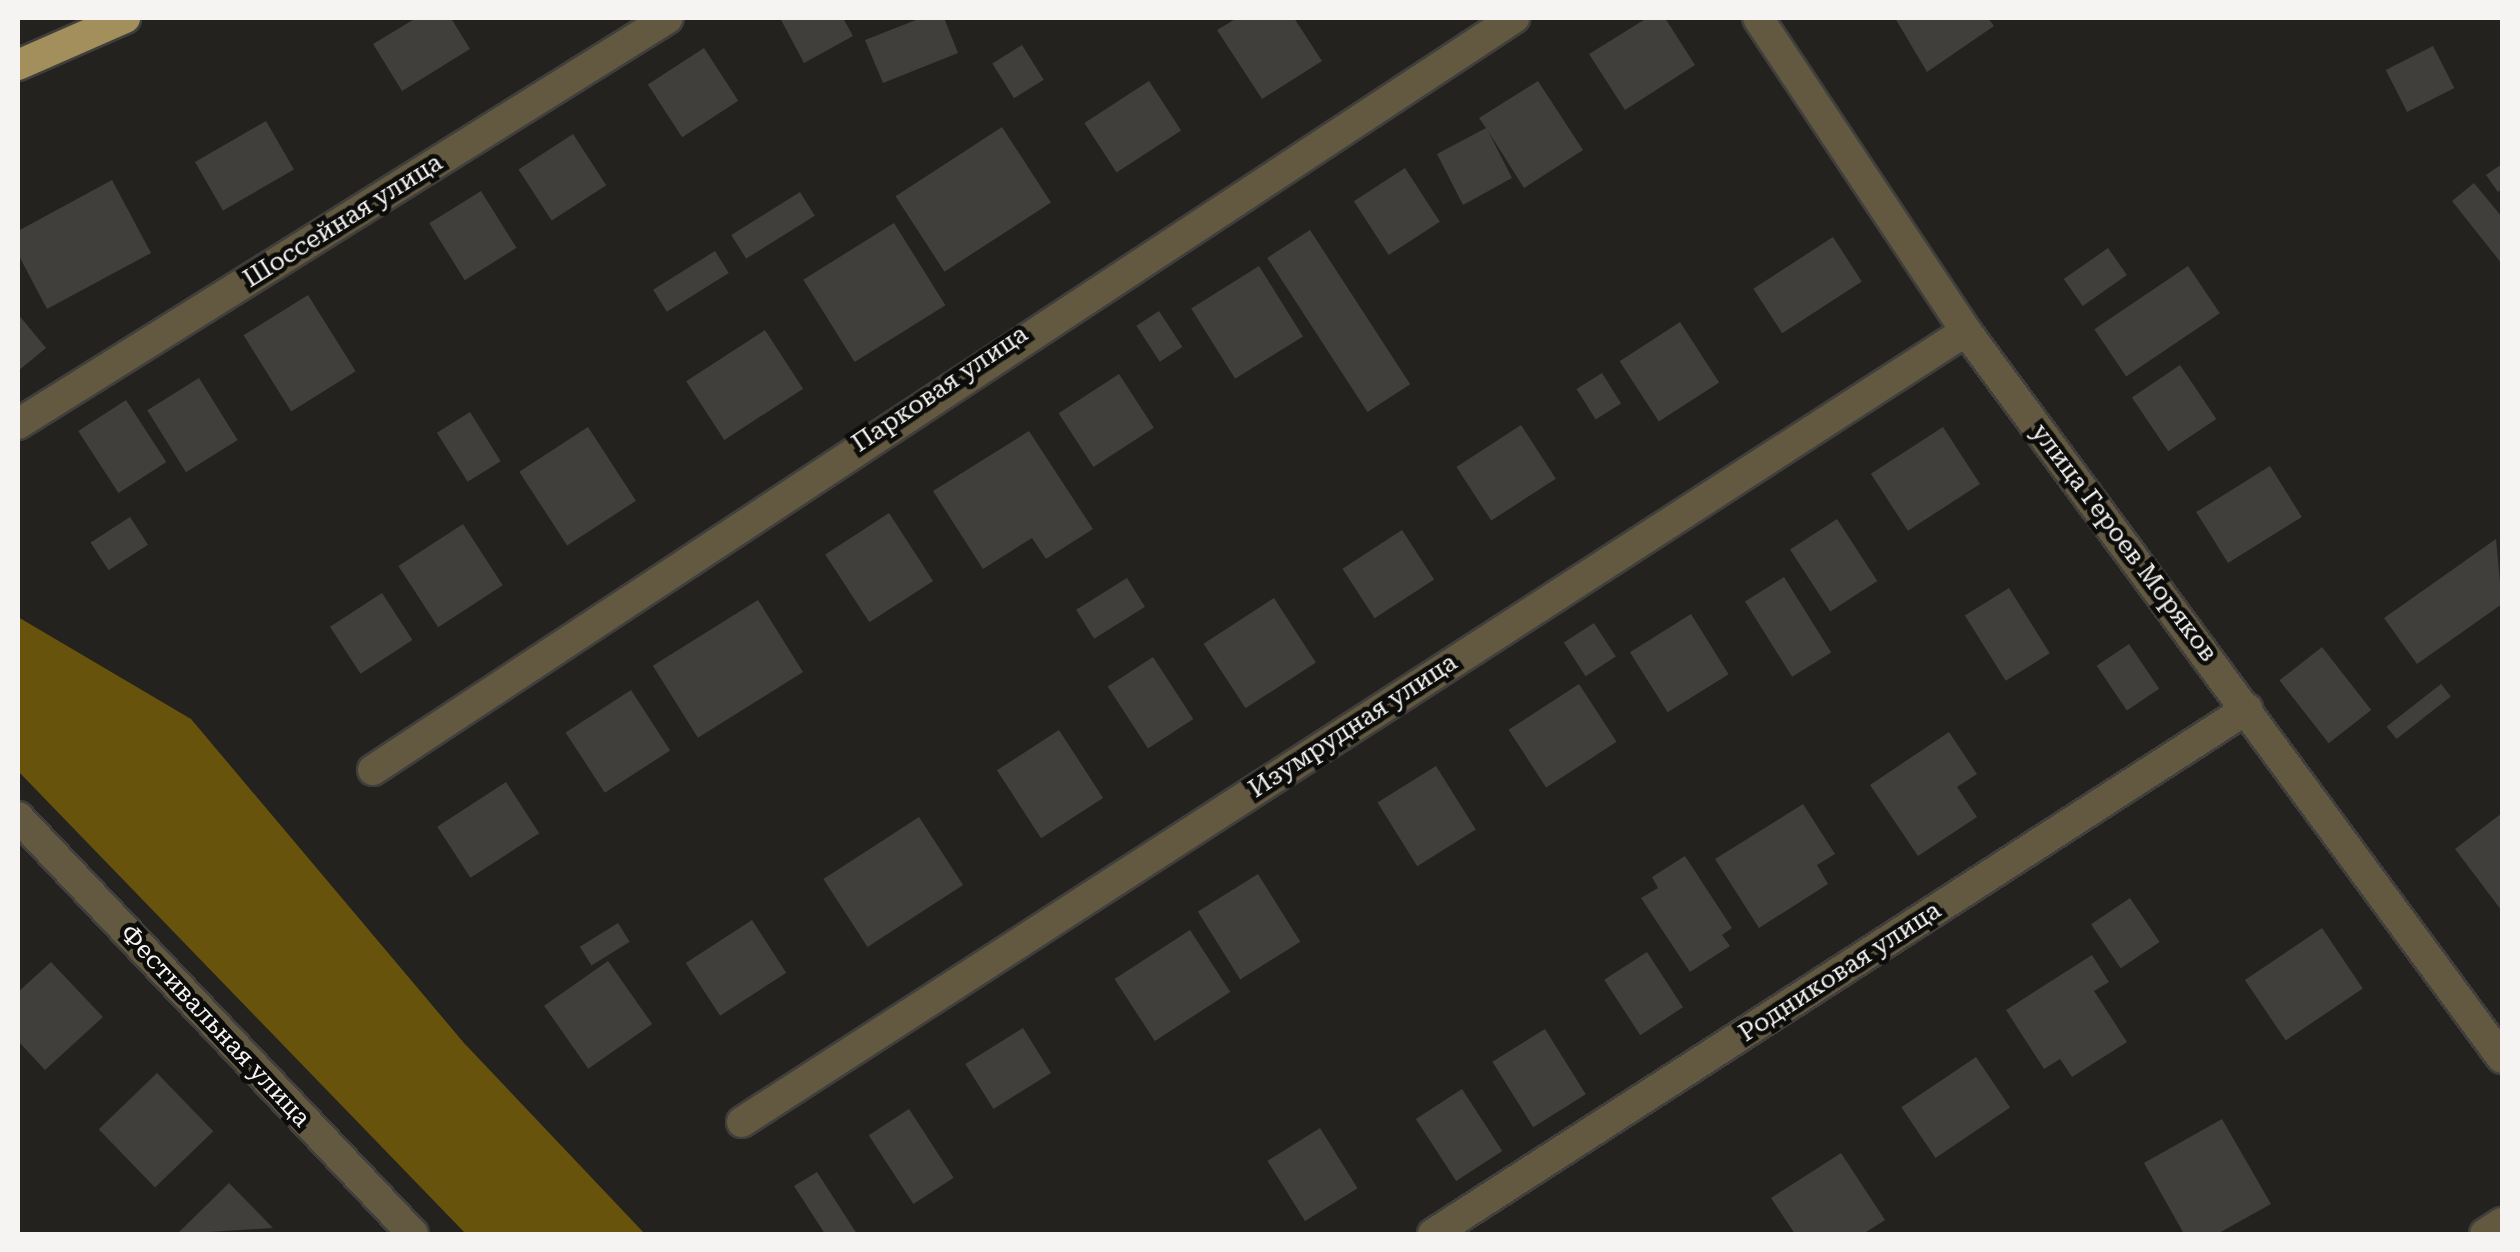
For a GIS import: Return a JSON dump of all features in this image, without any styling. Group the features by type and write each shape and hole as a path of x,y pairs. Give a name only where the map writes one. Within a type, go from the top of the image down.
{"main road":[{"path":"18,65 125,18"}],"street":[{"name":"Шоссейная улица","path":"18,424 668,18"},
{"name":"Парковая улица","path":"373,770 1514,18"},
{"name":"улица Героев Моряков","path":"1758,18 1966,331 2502,1058"},
{"name":"Изумрудная улица","path":"742,1122 1966,331"},
{"name":"Родниковая улица","path":"1434,1234 2247,709"},
{"name":"Фестивальная улица","path":"18,818 413,1234"},
{"path":"2485,1234 2502,1223"}],"shaded area":[{"path":"18,617 191,719 464,1043 645,1234 466,1234 18,771"}],"building":[{"path":"416,18 451,18 470,49 402,91 373,44"},
{"path":"780,18 843,18 853,36 804,63"},
{"path":"921,18 944,18 958,53 883,83 865,40"},
{"path":"1237,18 1294,18 1322,61 1262,99 1217,30"},
{"path":"1647,18 1665,18 1695,65 1625,110 1589,54"},
{"path":"1895,18 1988,18 1994,26 1927,72"},
{"path":"1022,45 1044,80 1014,98 992,64"},
{"path":"2433,46 2454,88 2407,112 2386,70"},
{"path":"704,48 738,101 682,137 648,84"},
{"path":"1149,81 1181,130 1117,172 1084,123"},
{"path":"1538,81 1583,150 1524,188 1488,131 1512,178 1463,205 1437,154 1486,128 1479,118"},
{"path":"266,121 294,169 223,210 195,162"},
{"path":"1002,127 1051,202 945,272 895,196"},
{"path":"573,134 606,185 552,221 518,169"},
{"path":"2502,164 2502,189 2498,192 2486,175"},
{"path":"1405,168 1440,222 1389,255 1354,201"},
{"path":"112,180 151,253 47,309 18,254 18,231"},
{"path":"2474,183 2502,217 2502,264 2452,201"},
{"path":"481,191 517,248 465,280 429,223"},
{"path":"800,192 815,216 746,259 731,235"},
{"path":"894,223 945,305 855,362 803,280"},
{"path":"1310,230 1410,384 1367,412 1267,258"},
{"path":"1833,237 1862,281 1782,333 1753,289"},
{"path":"2108,248 2127,275 2083,306 2064,279"},
{"path":"715,251 729,273 667,312 653,290"},
{"path":"1259,266 1303,336 1235,379 1191,308"},
{"path":"2188,266 2220,313 2126,376 2094,329"},
{"path":"308,295 356,371 291,412 244,335"},
{"path":"1159,311 1182,347 1160,362 1136,326"},
{"path":"18,314 46,348 18,371"},
{"path":"1680,322 1719,382 1659,422 1620,361"},
{"path":"765,330 803,389 724,440 686,381"},
{"path":"2180,365 2216,419 2168,451 2132,397"},
{"path":"1602,373 1621,404 1596,419 1577,389"},
{"path":"1119,374 1154,428 1093,467 1059,413"},
{"path":"199,378 238,440 186,472 147,410"},
{"path":"126,400 166,462 118,493 78,431"},
{"path":"470,412 501,461 468,482 437,433"},
{"path":"1521,425 1556,479 1491,521 1456,467"},
{"path":"588,427 636,501 567,545 519,472"},
{"path":"1943,427 1980,484 1908,531 1871,474"},
{"path":"1029,431 1093,529 1046,559 1032,538 983,569 933,491"},
{"path":"2270,466 2302,517 2228,563 2196,512"},
{"path":"889,513 933,581 869,622 825,554"},
{"path":"130,517 148,545 109,570 91,543"},
{"path":"1837,519 1877,581 1830,612 1790,549"},
{"path":"463,524 503,585 438,627 398,566"},
{"path":"1402,530 1434,579 1375,618 1342,569"},
{"path":"2496,539 2502,604 2417,664 2384,618"},
{"path":"1784,577 1831,652 1792,677 1745,601"},
{"path":"1127,578 1145,607 1094,639 1076,610"},
{"path":"2009,588 2050,653 2006,681 1965,616"},
{"path":"382,593 412,640 361,674 330,627"},
{"path":"1274,598 1316,663 1245,708 1204,644"},
{"path":"758,600 803,672 698,738 653,666"},
{"path":"1691,614 1729,674 1668,712 1630,652"},
{"path":"1594,623 1616,657 1586,676 1564,643"},
{"path":"2129,644 2159,689 2127,711 2097,666"},
{"path":"2322,647 2371,710 2329,743 2279,680"},
{"path":"1153,657 1193,719 1148,748 1108,686"},
{"path":"1579,684 1617,742 1546,788 1509,730"},
{"path":"2441,684 2451,697 2396,739 2387,726"},
{"path":"631,690 670,750 605,793 566,732"},
{"path":"1059,730 1103,798 1041,838 997,770"},
{"path":"1949,732 1977,774 1957,787 1977,817 1918,856 1870,785"},
{"path":"1436,766 1476,830 1417,866 1377,803"},
{"path":"506,782 539,833 470,878 437,827"},
{"path":"1803,804 1835,854 1817,865 1828,884 1759,928 1715,859"},
{"path":"2502,813 2502,911 2455,849"},
{"path":"919,817 963,885 868,947 823,879"},
{"path":"1685,856 1732,928 1722,935 1730,946 1690,972 1641,898 1658,888 1652,877"},
{"path":"1258,874 1300,942 1240,979 1198,912"},
{"path":"2130,898 2160,942 2121,968 2091,924"},
{"path":"752,920 786,973 720,1016 686,963"},
{"path":"618,923 630,942 591,966 580,947"},
{"path":"2322,928 2363,989 2286,1041 2245,980"},
{"path":"1190,930 1230,992 1155,1041 1115,979"},
{"path":"1647,952 1683,1007 1640,1035 1604,980"},
{"path":"2092,955 2109,982 2094,991 2127,1042 2072,1077 2060,1059 2044,1069 2006,1010"},
{"path":"608,961 652,1024 588,1069 544,1006"},
{"path":"51,962 103,1017 45,1070 18,1041 18,992"},
{"path":"1023,1028 1051,1073 993,1109 965,1064"},
{"path":"1545,1029 1586,1094 1533,1127 1492,1062"},
{"path":"1976,1057 2010,1108 1935,1158 1901,1107"},
{"path":"157,1073 213,1131 155,1188 99,1129"},
{"path":"1462,1089 1502,1151 1456,1181 1416,1119"},
{"path":"909,1109 954,1178 913,1204 869,1135"},
{"path":"2222,1119 2271,1204 2217,1234 2184,1234 2144,1163"},
{"path":"1320,1128 1358,1188 1305,1221 1267,1161"},
{"path":"1841,1153 1885,1220 1863,1234 1795,1234 1771,1198"},
{"path":"817,1172 857,1234 825,1234 794,1186"},
{"path":"229,1183 273,1228 177,1234"}]}
